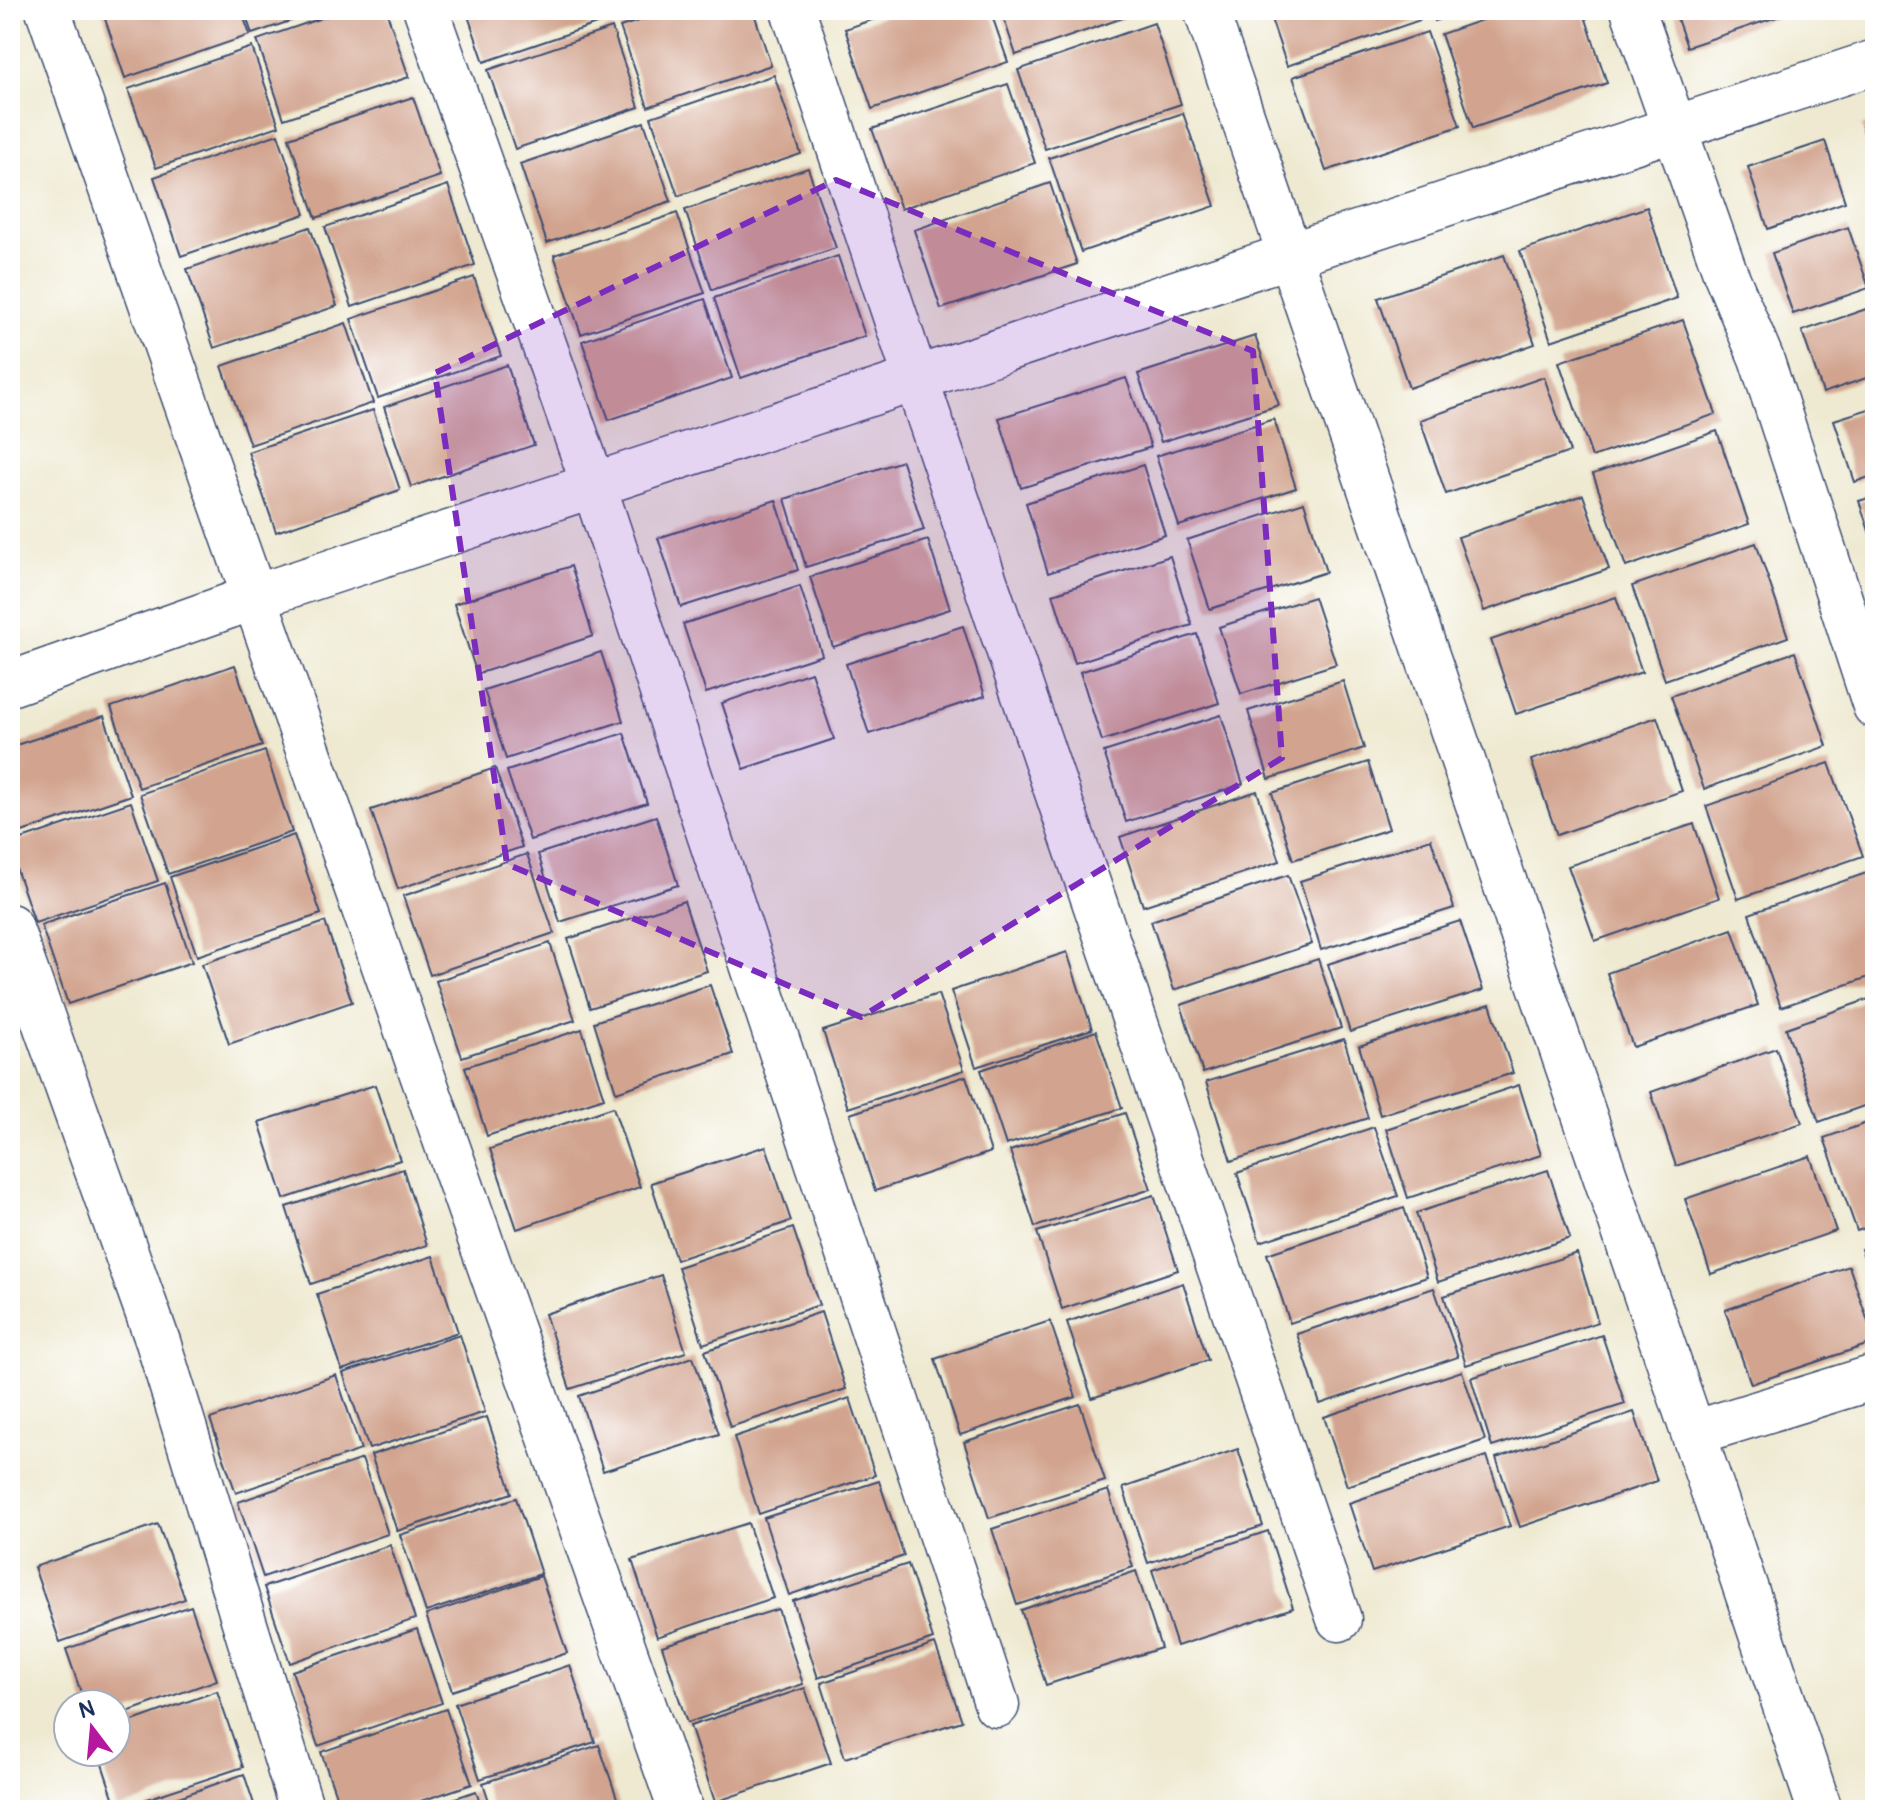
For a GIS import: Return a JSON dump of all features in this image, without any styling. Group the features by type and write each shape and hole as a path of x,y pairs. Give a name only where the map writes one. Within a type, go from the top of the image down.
{"street":[{"path":"48,10 679,1805"},
{"path":"426,10 594,486 997,1705"},
{"path":"793,10 1339,1619"},
{"path":"1206,10 1694,1433 1820,1810"},
{"path":"1633,10 1725,272 1761,358 1875,706"},
{"path":"10,684 255,597 1875,62"},
{"path":"10,926 158,1342 302,1810"},
{"path":"1694,1433 1875,1377"}],"highlighted area":[{"path":"836,180 1253,351 1282,758 861,1017 507,864 435,373"}],"building":[{"path":"102,10 241,10 250,35 125,78"},
{"path":"244,10 320,10 320,11 252,34"},
{"path":"345,10 386,10 409,77 284,119 257,40"},
{"path":"466,10 605,10 608,20 484,62"},
{"path":"671,10 753,10 771,65 648,107 620,27"},
{"path":"901,10 990,10 1008,62 872,109 845,29"},
{"path":"1001,10 1146,10 1016,55"},
{"path":"1268,10 1419,10 1423,19 1287,66"},
{"path":"1431,10 1465,10 1435,21"},
{"path":"1511,10 1583,10 1607,83 1473,128 1441,34"},
{"path":"1674,10 1795,10 1795,11 1687,47"},
{"path":"1154,23 1181,104 1045,149 1018,70"},
{"path":"612,28 639,107 515,149 488,70"},
{"path":"1427,32 1460,126 1326,171 1293,77"},
{"path":"252,47 279,126 156,168 128,89"},
{"path":"774,75 801,154 678,196 651,117"},
{"path":"1008,84 1035,163 901,209 872,129"},
{"path":"413,97 440,176 316,218 289,138"},
{"path":"1183,113 1215,206 1081,252 1049,158"},
{"path":"1875,121 1875,163 1874,164 1862,126"},
{"path":"644,122 671,201 547,243 520,164"},
{"path":"278,134 305,214 181,256 154,177"},
{"path":"1825,141 1845,202 1768,229 1748,167"},
{"path":"808,168 836,248 712,290 685,210"},
{"path":"1050,183 1077,264 941,309 914,230"},
{"path":"448,185 475,265 352,307 325,227"},
{"path":"1647,207 1677,298 1551,341 1520,251"},
{"path":"677,213 705,293 581,334 554,255"},
{"path":"310,227 337,306 214,348 187,269"},
{"path":"1848,227 1869,288 1793,314 1772,253"},
{"path":"1504,255 1535,344 1409,388 1378,298"},
{"path":"838,256 865,336 741,378 714,298"},
{"path":"474,277 501,356 378,398 351,319"},
{"path":"705,299 732,378 609,420 582,341"},
{"path":"1875,306 1875,375 1823,393 1802,331"},
{"path":"1683,320 1716,414 1592,457 1559,362"},
{"path":"346,323 373,403 250,445 222,366"},
{"path":"1255,336 1279,405 1161,442 1138,374"},
{"path":"507,365 534,445 411,487 384,407"},
{"path":"1544,377 1570,452 1446,494 1420,420"},
{"path":"1126,378 1151,447 1021,488 999,418"},
{"path":"1875,407 1875,475 1855,482 1834,420"},
{"path":"373,410 400,490 276,532 248,452"},
{"path":"1274,419 1296,488 1179,526 1156,456"},
{"path":"1717,431 1749,524 1626,567 1593,474"},
{"path":"902,461 924,530 806,567 785,499"},
{"path":"1143,465 1165,535 1048,573 1026,503"},
{"path":"1583,495 1609,569 1484,611 1458,537"},
{"path":"1875,496 1875,546 1874,546 1859,501"},
{"path":"776,500 798,570 681,607 658,538"},
{"path":"1304,502 1326,572 1210,609 1187,540"},
{"path":"928,540 950,609 833,647 810,577"},
{"path":"1756,543 1788,637 1665,680 1632,586"},
{"path":"1170,556 1192,625 1075,663 1053,594"},
{"path":"571,566 593,636 477,674 454,604"},
{"path":"800,586 822,655 706,693 683,624"},
{"path":"1314,597 1336,664 1241,694 1219,627"},
{"path":"1616,597 1642,672 1516,714 1491,640"},
{"path":"963,626 985,696 869,734 846,664"},
{"path":"1197,634 1219,703 1102,741 1080,672"},
{"path":"601,652 623,721 506,759 484,690"},
{"path":"1795,652 1827,746 1704,789 1671,696"},
{"path":"235,665 262,746 139,788 111,707"},
{"path":"811,672 834,739 744,769 722,703"},
{"path":"1343,681 1364,748 1269,779 1248,711"},
{"path":"1221,715 1243,784 1126,822 1104,752"},
{"path":"104,716 131,795 10,836 10,747"},
{"path":"1657,717 1682,791 1557,835 1531,760"},
{"path":"624,733 647,803 530,840 507,771"},
{"path":"265,751 292,832 168,874 140,794"},
{"path":"1368,762 1389,829 1293,860 1272,793"},
{"path":"1829,763 1863,856 1738,899 1706,806"},
{"path":"495,768 522,847 398,889 371,810"},
{"path":"1257,791 1280,861 1143,906 1120,837"},
{"path":"131,802 158,881 35,923 10,843"},
{"path":"656,816 678,885 560,922 538,854"},
{"path":"1694,824 1719,898 1595,941 1568,866"},
{"path":"294,835 321,914 197,956 170,877"},
{"path":"1431,839 1454,908 1321,950 1300,881"},
{"path":"527,854 554,933 430,975 403,896"},
{"path":"1872,871 1875,879 1875,975 1781,1007 1749,914"},
{"path":"1288,875 1312,944 1174,990 1151,921"},
{"path":"165,883 192,962 68,1004 41,925"},
{"path":"684,901 707,971 590,1008 568,939"},
{"path":"1460,921 1483,990 1350,1032 1328,964"},
{"path":"325,922 352,1002 229,1044 202,964"},
{"path":"1732,929 1758,1005 1633,1047 1607,973"},
{"path":"550,943 575,1020 462,1057 436,981"},
{"path":"1067,952 1092,1029 976,1067 951,991"},
{"path":"1318,959 1341,1028 1203,1073 1181,1005"},
{"path":"710,985 733,1054 616,1092 594,1022"},
{"path":"938,994 964,1070 848,1108 823,1031"},
{"path":"1875,997 1875,1102 1819,1122 1786,1028"},
{"path":"1490,1004 1513,1073 1380,1115 1359,1046"},
{"path":"582,1029 604,1098 487,1136 465,1067"},
{"path":"1096,1031 1122,1108 1006,1145 981,1070"},
{"path":"1344,1039 1368,1118 1231,1161 1206,1082"},
{"path":"1776,1048 1802,1123 1676,1166 1651,1092"},
{"path":"966,1076 991,1152 875,1191 850,1114"},
{"path":"375,1085 400,1160 284,1199 259,1122"},
{"path":"1519,1085 1541,1155 1408,1198 1386,1129"},
{"path":"613,1107 640,1187 517,1229 490,1149"},
{"path":"1125,1113 1151,1189 1035,1227 1010,1151"},
{"path":"1875,1120 1875,1225 1857,1231 1824,1138"},
{"path":"1374,1127 1398,1196 1260,1242 1237,1173"},
{"path":"766,1146 791,1221 676,1260 651,1183"},
{"path":"1810,1156 1836,1231 1711,1274 1685,1199"},
{"path":"403,1169 427,1245 311,1284 286,1207"},
{"path":"1548,1170 1570,1238 1438,1282 1416,1213"},
{"path":"1154,1195 1178,1270 1062,1309 1037,1232"},
{"path":"1404,1208 1427,1277 1290,1323 1267,1254"},
{"path":"793,1228 819,1305 703,1344 678,1267"},
{"path":"1875,1244 1875,1287 1861,1249"},
{"path":"1577,1253 1598,1322 1466,1365 1444,1296"},
{"path":"433,1256 458,1332 342,1370 317,1294"},
{"path":"1849,1266 1875,1342 1751,1384 1725,1310"},
{"path":"661,1275 686,1352 570,1389 545,1314"},
{"path":"1183,1283 1208,1360 1092,1398 1067,1322"},
{"path":"1434,1288 1458,1357 1320,1404 1297,1334"},
{"path":"821,1312 846,1389 730,1427 705,1351"},
{"path":"1050,1321 1076,1397 960,1435 935,1359"},
{"path":"460,1335 485,1412 369,1449 343,1373"},
{"path":"1602,1335 1625,1404 1492,1447 1471,1378"},
{"path":"693,1357 719,1434 603,1471 579,1396"},
{"path":"1462,1371 1485,1440 1347,1486 1324,1417"},
{"path":"336,1375 361,1450 236,1493 210,1419"},
{"path":"850,1398 875,1475 759,1514 734,1437"},
{"path":"1080,1404 1105,1481 989,1518 964,1442"},
{"path":"1634,1412 1657,1481 1520,1527 1496,1458"},
{"path":"487,1417 512,1493 397,1531 371,1455"},
{"path":"1238,1449 1263,1526 1148,1563 1123,1488"},
{"path":"1487,1456 1510,1526 1372,1572 1349,1503"},
{"path":"362,1459 388,1534 263,1577 238,1502"},
{"path":"879,1481 904,1556 789,1595 764,1518"},
{"path":"1108,1490 1133,1567 1017,1605 992,1529"},
{"path":"516,1498 541,1574 426,1612 400,1535"},
{"path":"748,1523 773,1598 657,1637 632,1560"},
{"path":"158,1524 185,1599 60,1642 34,1567"},
{"path":"1268,1531 1293,1608 1177,1646 1152,1570"},
{"path":"390,1545 415,1619 290,1663 264,1587"},
{"path":"908,1564 933,1639 818,1678 793,1601"},
{"path":"1136,1571 1161,1648 1046,1685 1021,1610"},
{"path":"541,1576 567,1653 452,1691 426,1615"},
{"path":"191,1606 217,1680 132,1710 132,1688 79,1688 66,1649"},
{"path":"778,1609 803,1684 687,1723 662,1646"},
{"path":"417,1629 442,1703 318,1746 292,1671"},
{"path":"935,1644 962,1721 845,1758 821,1683"},
{"path":"570,1665 595,1742 480,1779 455,1704"},
{"path":"805,1688 831,1763 715,1802 690,1726"},
{"path":"217,1691 243,1767 117,1809 103,1768 132,1768 132,1721"},
{"path":"446,1709 472,1784 394,1810 341,1810 321,1752"},
{"path":"599,1745 621,1810 492,1810 483,1783"},
{"path":"244,1774 256,1810 142,1810"},
{"path":"476,1791 482,1810 423,1810 423,1809"}]}
